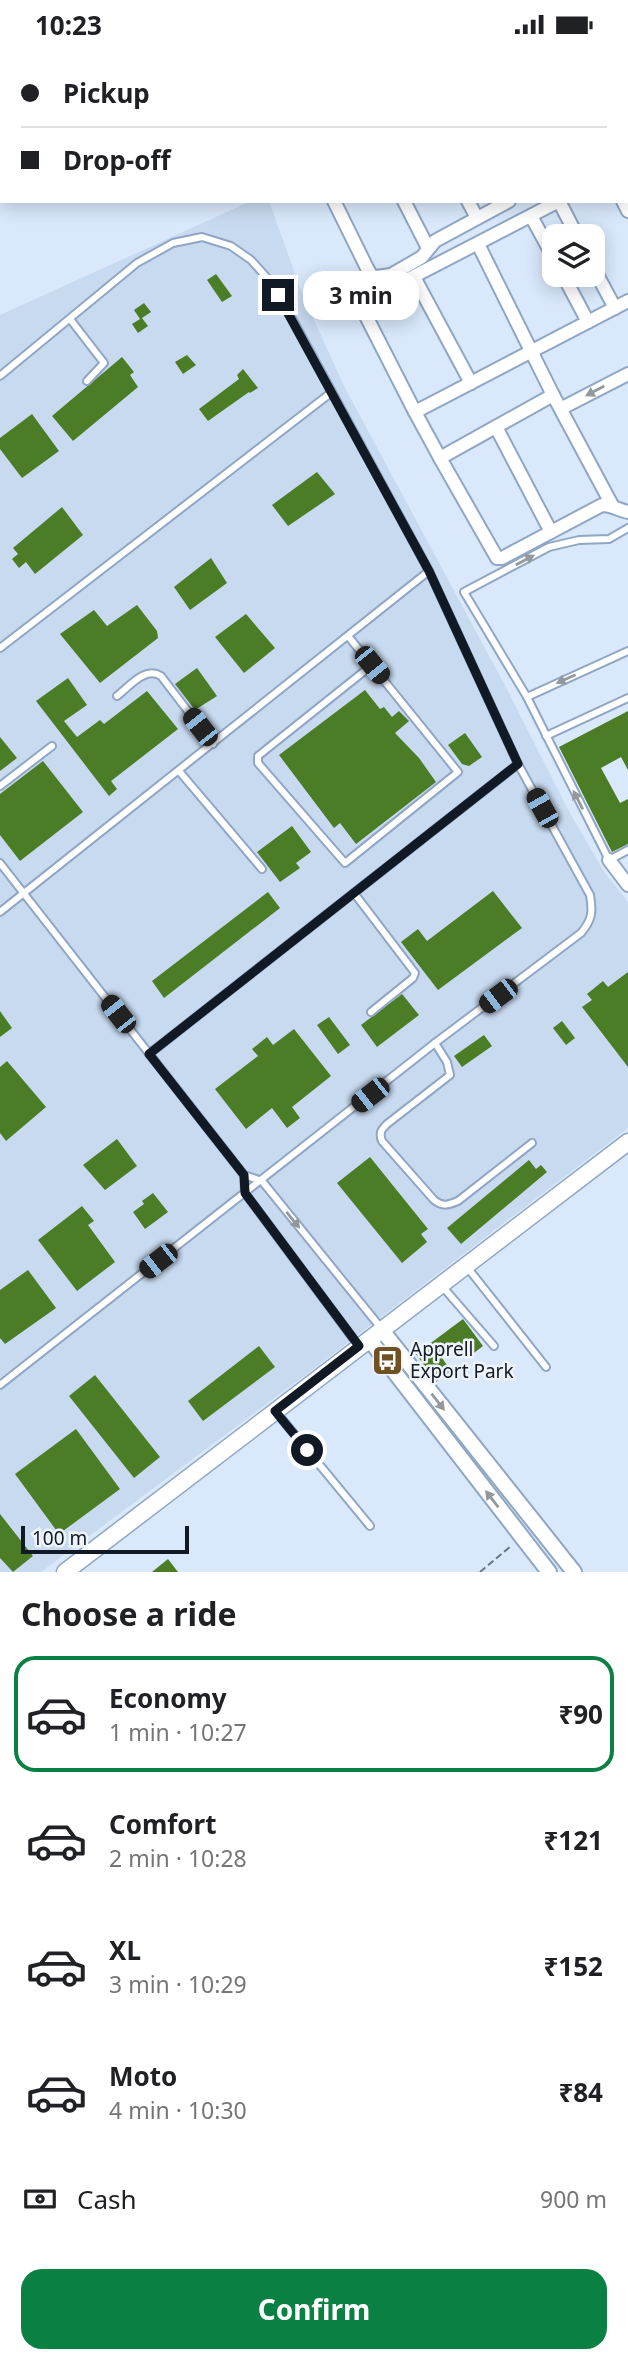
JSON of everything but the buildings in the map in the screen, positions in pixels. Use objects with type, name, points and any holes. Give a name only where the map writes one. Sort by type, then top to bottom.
[{"type":"main road","points":[[65,1572],[628,1142]]},
{"type":"street","points":[[335,203],[371,275],[376,278],[391,275],[422,257],[435,241],[505,203]]},
{"type":"street","points":[[405,203],[428,248]]},
{"type":"street","points":[[469,203],[477,218]]},
{"type":"street","points":[[555,203],[370,299],[363,310],[415,412],[497,558],[502,558],[602,505],[612,505]]},
{"type":"street","points":[[560,203],[571,224]]},
{"type":"street","points":[[531,216],[542,236]]},
{"type":"street","points":[[478,244],[553,395],[612,505],[628,512]]},
{"type":"street","points":[[414,277],[471,383]]},
{"type":"street","points":[[569,287],[588,322]]},
{"type":"street","points":[[604,287],[615,308]]},
{"type":"street","points":[[415,412],[628,301]]},
{"type":"street","points":[[562,408],[628,375]]},
{"type":"street","points":[[440,457],[553,395]]},
{"type":"street","points":[[496,426],[551,532]]},
{"type":"street","points":[[610,860],[628,885]]},
{"type":"street","points":[[370,1338],[574,1572]]},
{"type":"street","points":[[370,1338],[549,1572]]},
{"type":"street","points":[[521,1537],[535,1525]]},
{"type":"lane","points":[[0,376],[137,263],[173,243],[202,237],[231,246],[251,260],[269,279],[429,571],[518,764],[590,895],[593,909],[591,922],[581,933],[435,1043],[3,1383],[0,1374]]},
{"type":"lane","points":[[70,319],[103,362],[103,366],[87,381]]},
{"type":"lane","points":[[0,648],[332,392]]},
{"type":"lane","points":[[628,528],[610,539],[579,540],[549,547],[464,592],[527,697],[610,860],[628,850]]},
{"type":"lane","points":[[0,912],[429,571]]},
{"type":"lane","points":[[348,636],[372,665],[458,772],[345,863],[258,763],[258,756],[372,665]]},
{"type":"lane","points":[[527,697],[628,651]]},
{"type":"lane","points":[[117,696],[141,676],[154,672],[161,676],[213,744]]},
{"type":"lane","points":[[546,736],[628,698]]},
{"type":"lane","points":[[0,786],[52,746]]},
{"type":"lane","points":[[149,1054],[518,764]]},
{"type":"lane","points":[[179,771],[262,869]]},
{"type":"lane","points":[[0,863],[244,1175],[262,1181],[370,1338]]},
{"type":"lane","points":[[354,893],[415,973],[413,978],[370,1012]]},
{"type":"lane","points":[[435,1043],[447,1062],[450,1075],[387,1124],[381,1130],[380,1136],[434,1201],[448,1206],[458,1201],[531,1143]]},
{"type":"lane","points":[[244,1175],[245,1193],[370,1338]]},
{"type":"lane","points":[[466,1265],[546,1367]]},
{"type":"lane","points":[[440,1284],[494,1346]]},
{"type":"lane","points":[[275,1411],[370,1526]]},
{"type":"path","points":[[480,1572],[521,1537]]},
{"type":"shaded area","points":[[247,203],[270,203],[303,296],[345,388],[509,693],[567,808],[605,873],[628,902],[628,1128],[312,1370],[41,1572],[0,1572],[0,315]]},
{"type":"place","name":"Apprell Export Park","points":[[387,1360]]},
{"type":"route","points":[[278,295],[429,571],[518,764],[149,1054],[244,1175],[245,1193],[359,1346],[275,1411],[307,1450]]}]
